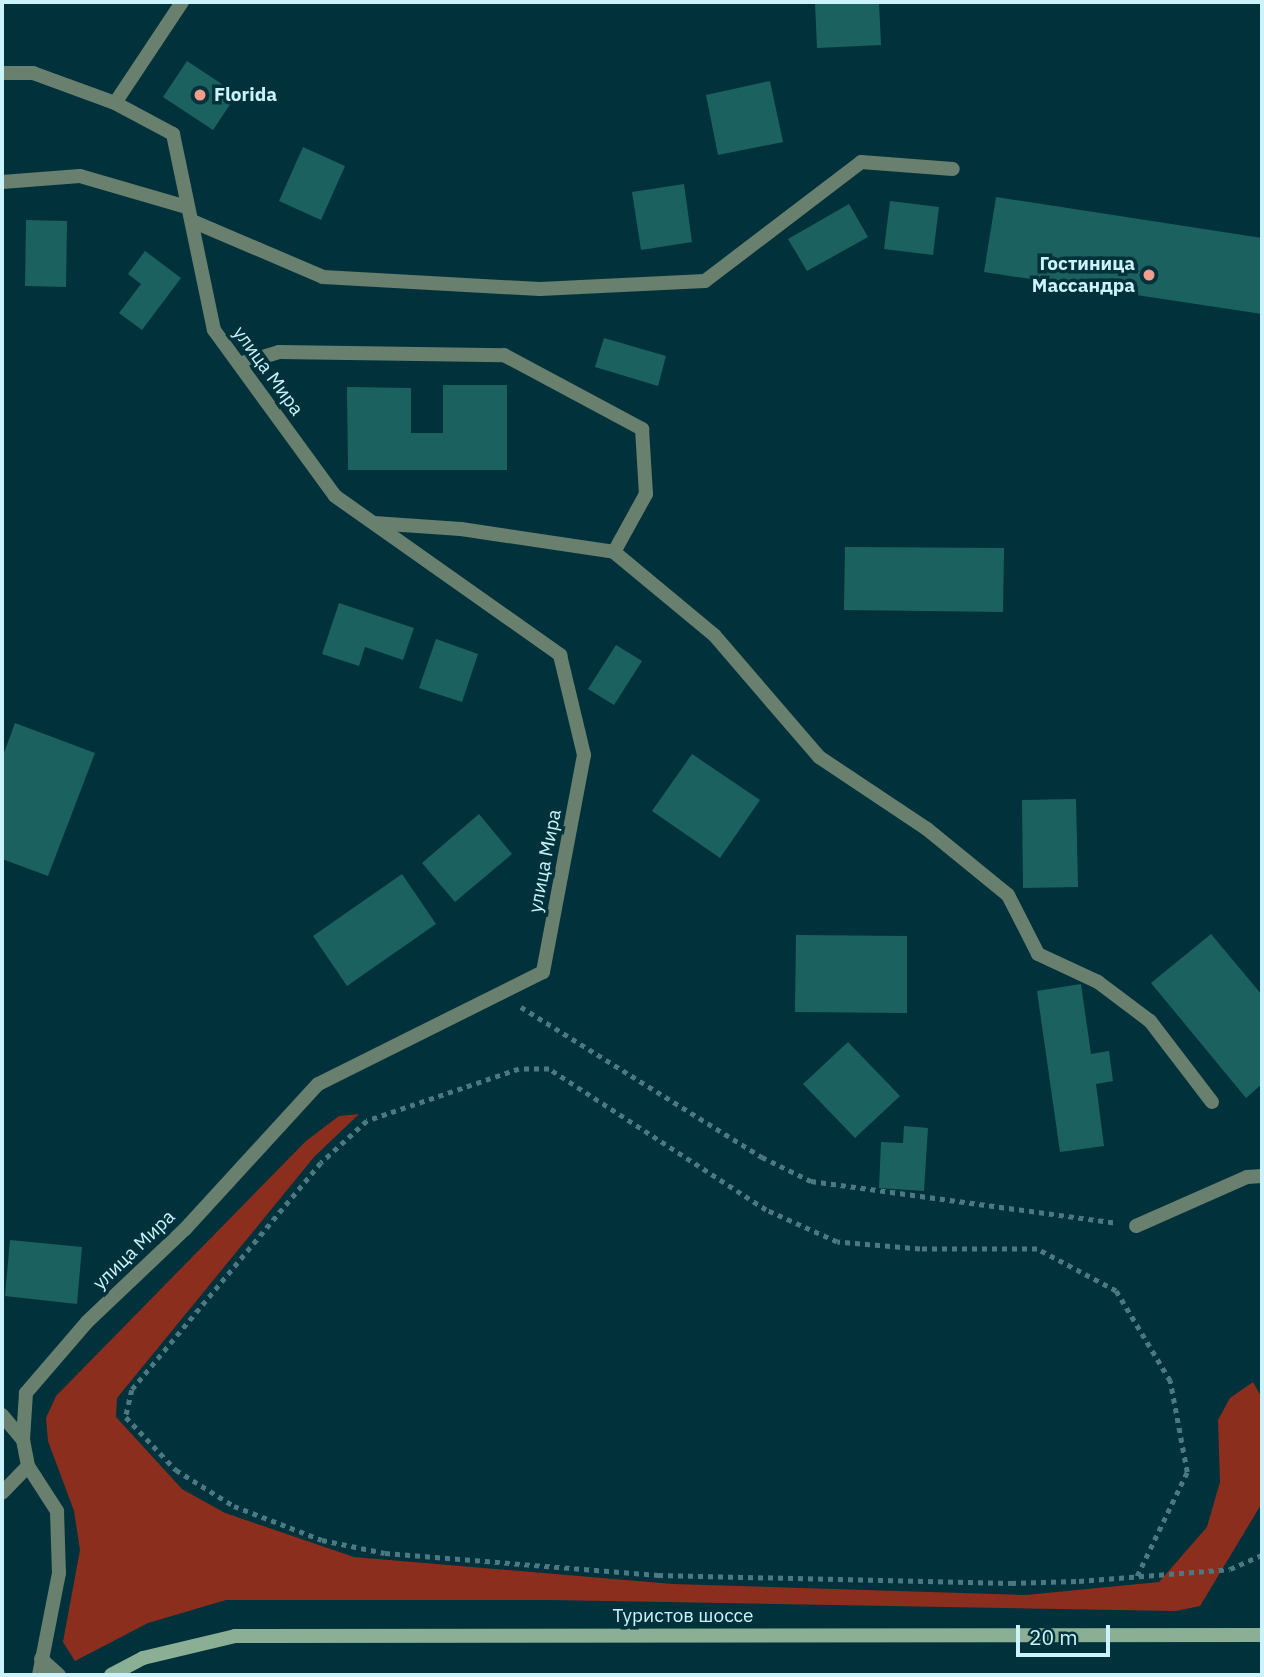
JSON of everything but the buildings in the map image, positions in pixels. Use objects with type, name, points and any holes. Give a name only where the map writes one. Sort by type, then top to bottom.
[{"type":"main road","name":"Туристов шоссе","points":[[111,1675],[143,1658],[235,1636],[1262,1635]]},
{"type":"street","points":[[115,103],[182,2]]},
{"type":"street","name":"улица Мира","points":[[2,73],[33,73],[115,103],[173,134],[214,330],[335,496],[560,655],[584,755],[543,972],[318,1084],[185,1229],[87,1322],[26,1393],[23,1440],[28,1466],[57,1511],[59,1573],[39,1675]]},
{"type":"street","points":[[2,182],[80,176],[190,214],[323,277],[540,289],[705,281],[860,162],[953,169]]},
{"type":"street","points":[[239,365],[279,352],[503,355],[642,429],[646,495],[614,552]]},
{"type":"street","points":[[374,523],[461,529],[614,552],[715,636],[819,757],[927,829],[1008,895],[1038,954],[1098,982],[1150,1021],[1212,1102]]},
{"type":"street","points":[[1136,1226],[1247,1177],[1262,1176]]},
{"type":"street","points":[[2,1415],[23,1440]]},
{"type":"street","points":[[2,1493],[28,1466]]},
{"type":"street","points":[[41,1659],[59,1675]]},
{"type":"path","points":[[500,993],[762,1157],[811,1181],[1136,1226]]},
{"type":"path","points":[[1137,1576],[1187,1472],[1170,1381],[1116,1291],[1037,1249],[920,1249],[837,1242],[766,1210],[549,1069],[519,1069],[367,1121],[321,1163],[132,1390],[126,1417],[176,1470],[234,1506],[322,1540],[385,1553],[783,1580],[1011,1583],[1137,1576],[1230,1569],[1262,1555]]},
{"type":"shaded area","points":[[359,1114],[314,1157],[117,1398],[116,1417],[182,1489],[225,1513],[354,1557],[673,1584],[1026,1595],[1159,1582],[1207,1527],[1220,1482],[1218,1420],[1230,1398],[1253,1382],[1262,1398],[1262,1503],[1200,1606],[1176,1611],[551,1600],[226,1600],[148,1623],[75,1661],[63,1642],[80,1550],[74,1511],[48,1441],[46,1418],[56,1396],[306,1141],[339,1116]]},
{"type":"place","name":"Florida","points":[[200,95]]},
{"type":"place","name":"Гостиница Массандра","points":[[1149,275]]}]
